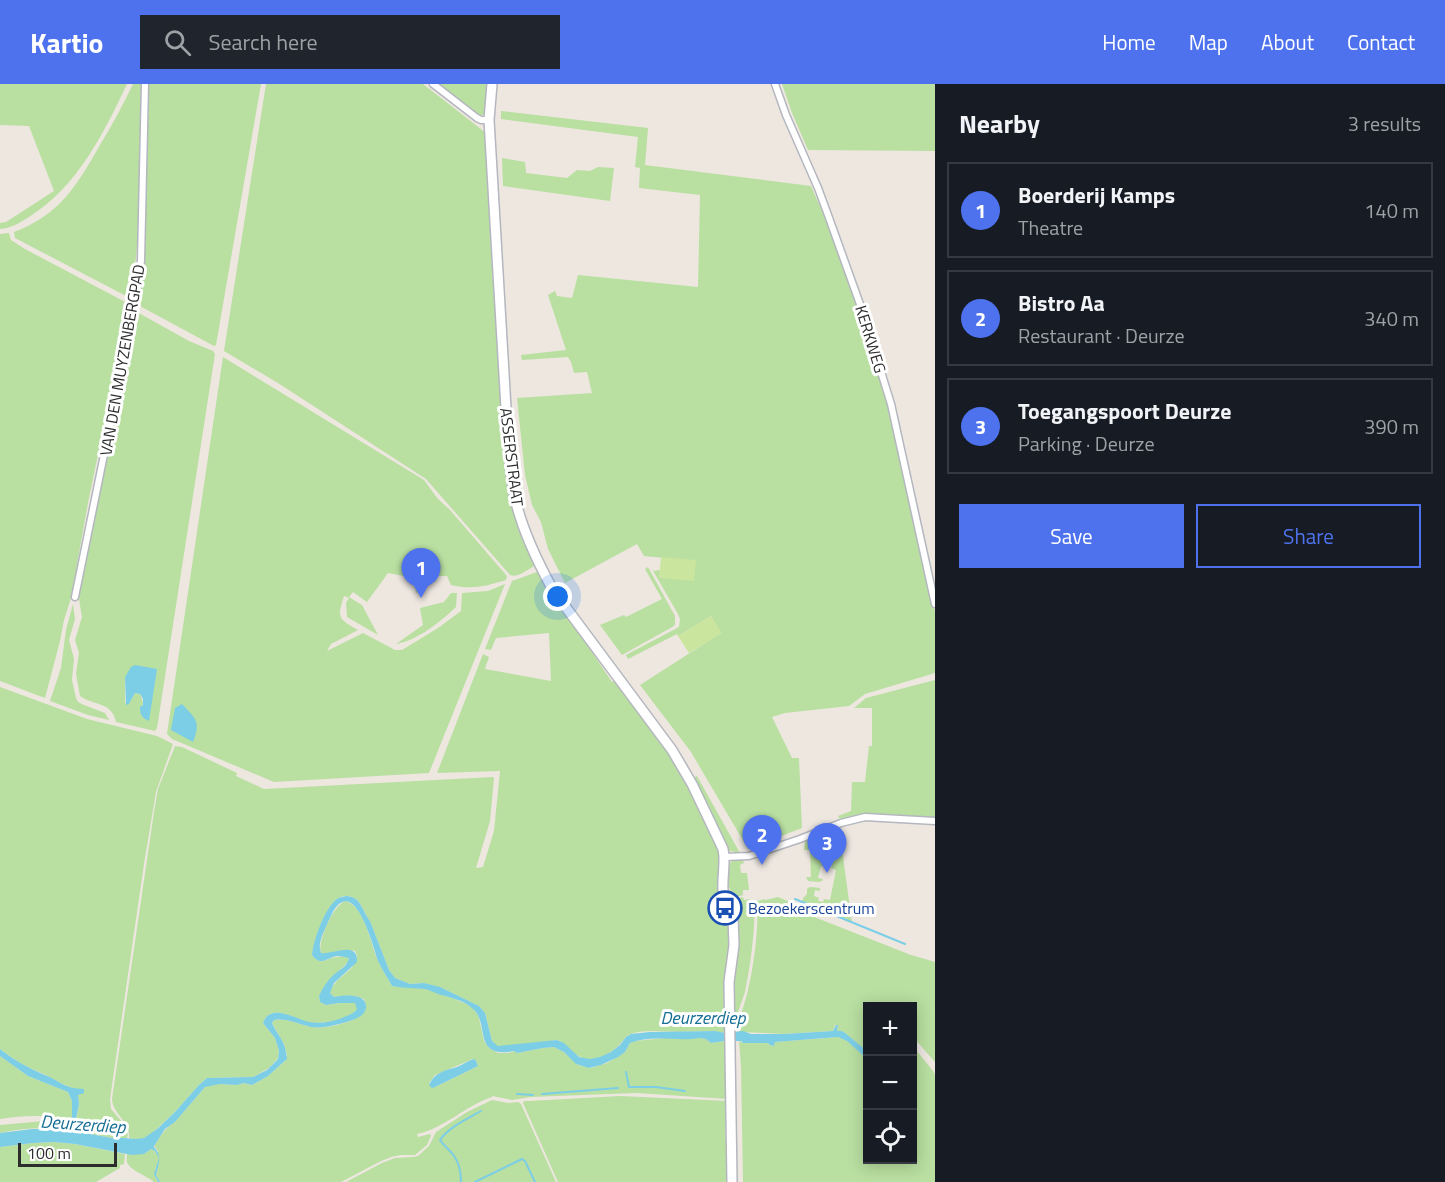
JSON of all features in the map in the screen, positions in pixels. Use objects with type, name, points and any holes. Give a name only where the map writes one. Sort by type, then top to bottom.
[{"type":"main road","name":"ASSERSTRAAT","points":[[492,84],[489,120],[508,442],[519,512],[541,568],[553,590],[672,750],[692,784],[723,849],[723,879],[733,910],[734,945],[729,982],[732,1182]]},
{"type":"street","name":"VAN DEN MUYZENBERGPAD","points":[[75,597],[139,286],[145,84]]},
{"type":"street","points":[[433,84],[480,120],[489,120]]},
{"type":"street","name":"KERKWEG","points":[[775,84],[828,215],[861,307],[891,404],[935,604]]},
{"type":"street","points":[[724,857],[749,856],[841,823],[865,817],[935,821]]},
{"type":"green space","points":[[0,84],[127,84],[99,140],[75,175],[46,205],[12,226],[0,229],[0,223],[6,222],[54,191],[29,126],[0,125]]},
{"type":"green space","points":[[133,84],[142,84],[141,165],[137,246],[130,298],[15,238],[14,232],[44,217],[75,186],[92,160]]},
{"type":"green space","points":[[147,84],[261,84],[214,346],[138,305],[144,249]]},
{"type":"green space","points":[[266,84],[423,84],[486,133],[491,253],[505,458],[512,505],[534,566],[522,573],[510,575],[426,479],[278,383],[224,351]]},
{"type":"green space","points":[[437,84],[487,84],[484,114],[480,117]]},
{"type":"green space","points":[[782,84],[935,84],[935,151],[808,150]]},
{"type":"green space","points":[[501,111],[648,128],[645,165],[811,186],[822,211],[824,210],[854,294],[888,403],[935,612],[935,673],[865,694],[849,706],[785,713],[772,717],[792,758],[799,758],[802,828],[748,849],[691,752],[640,685],[721,633],[711,616],[678,636],[677,634],[628,659],[626,655],[679,627],[678,614],[652,569],[660,570],[659,577],[696,561],[644,556],[637,544],[565,583],[548,549],[541,522],[532,505],[525,475],[517,398],[592,393],[587,372],[574,373],[568,357],[522,360],[521,355],[566,350],[548,295],[555,291],[557,296],[572,298],[578,275],[698,287],[700,195],[639,188],[640,168],[635,167],[638,137],[501,119]]},
{"type":"green space","points":[[502,158],[525,162],[526,173],[567,178],[577,170],[590,171],[598,167],[614,168],[610,201],[503,186]]},
{"type":"green space","points":[[9,233],[11,240],[25,249],[129,304],[71,598],[45,698],[0,681],[0,234]]},
{"type":"green space","points":[[137,312],[215,354],[155,731],[116,722],[107,708],[80,696],[76,674],[79,653],[75,640],[82,617],[78,593]],"holes":[[[157,669],[141,716],[143,702],[140,694],[135,693],[129,704],[125,703],[125,677]]]},
{"type":"green space","points":[[223,357],[424,480],[438,499],[507,576],[506,580],[486,586],[472,587],[451,585],[447,576],[436,576],[436,581],[418,589],[419,592],[416,593],[414,578],[388,573],[367,602],[353,592],[349,597],[362,605],[378,635],[347,617],[346,603],[349,598],[344,596],[340,609],[341,617],[358,630],[331,644],[327,651],[363,633],[395,650],[402,650],[461,611],[462,593],[488,591],[505,584],[429,773],[274,782],[172,739],[167,734]]},
{"type":"green space","points":[[661,557],[696,560],[694,581],[659,578]]},
{"type":"green space","points":[[648,567],[675,616],[675,624],[622,655],[600,625],[624,615],[626,617],[662,599],[645,569]]},
{"type":"green space","points":[[537,572],[612,682],[616,679],[655,730],[694,792],[721,856],[717,877],[728,914],[731,936],[725,1001],[725,1033],[637,1032],[628,1035],[618,1046],[602,1057],[593,1059],[579,1056],[557,1040],[507,1047],[497,1046],[492,1041],[485,1013],[479,1006],[442,988],[424,983],[410,984],[395,978],[389,970],[370,921],[361,905],[354,898],[345,896],[331,906],[325,916],[312,955],[318,961],[349,957],[348,962],[327,983],[319,996],[320,1002],[326,1005],[355,1003],[357,1010],[341,1019],[320,1023],[308,1022],[283,1014],[271,1014],[263,1023],[275,1038],[279,1051],[278,1058],[269,1068],[253,1077],[207,1078],[152,1133],[138,1140],[129,1138],[127,1127],[115,1110],[112,1099],[158,789],[175,746],[182,747],[237,773],[236,776],[264,789],[493,777],[490,821],[476,868],[483,867],[494,831],[500,771],[437,773],[483,654],[489,657],[485,669],[551,681],[549,633],[496,638],[491,650],[485,649],[512,581]]},
{"type":"green space","points":[[451,593],[457,593],[456,607],[420,634],[396,644],[423,625],[420,608],[444,602]]},
{"type":"green space","points":[[73,604],[75,619],[69,640],[74,659],[72,680],[76,698],[78,702],[105,713],[109,720],[50,701],[61,668],[66,630]]},
{"type":"green space","points":[[711,616],[722,633],[689,653],[678,636]]},
{"type":"green space","points":[[935,680],[935,817],[871,815],[845,820],[839,818],[838,816],[851,811],[852,782],[865,782],[869,746],[872,746],[872,708],[854,708],[866,698]]},
{"type":"green space","points":[[0,687],[87,719],[157,736],[173,744],[156,792],[110,1099],[111,1109],[123,1123],[119,1127],[75,1121],[78,1105],[76,1089],[28,1067],[0,1049]]},
{"type":"green space","points":[[697,776],[740,853],[726,848],[693,778]]},
{"type":"green space","points":[[839,827],[852,923],[801,903],[810,887],[820,888],[820,891],[815,890],[814,896],[819,898],[818,901],[830,900],[836,870],[831,868],[832,865],[821,866],[818,878],[823,879],[822,881],[808,881],[806,877],[811,877],[810,850],[804,850],[805,840]]},
{"type":"green space","points":[[733,860],[743,860],[744,863],[740,865],[741,873],[747,873],[749,890],[743,890],[743,895],[733,898],[727,882],[727,866]]},
{"type":"green space","points":[[743,897],[744,900],[750,899],[750,904],[754,903],[753,935],[745,992],[735,1028],[733,1028],[732,983],[737,931],[733,900]]},
{"type":"green space","points":[[778,897],[806,909],[804,913],[911,955],[935,962],[935,1062],[917,1042],[917,1002],[863,1002],[863,1048],[842,1031],[837,1031],[838,1025],[835,1025],[833,1031],[784,1034],[739,1032],[754,958],[757,901]]},
{"type":"green space","points":[[345,901],[358,910],[378,961],[392,986],[426,989],[471,1006],[479,1018],[484,1041],[489,1048],[498,1053],[515,1051],[517,1053],[554,1047],[564,1052],[578,1065],[591,1068],[607,1063],[625,1052],[630,1043],[635,1041],[700,1038],[711,1043],[726,1041],[728,1099],[636,1093],[531,1097],[512,1100],[492,1096],[437,1127],[417,1134],[418,1137],[430,1134],[431,1136],[427,1145],[415,1155],[391,1157],[341,1182],[160,1182],[156,1175],[159,1160],[155,1173],[158,1182],[154,1182],[133,1169],[127,1163],[127,1154],[144,1154],[151,1149],[157,1155],[158,1151],[154,1146],[161,1136],[205,1087],[220,1084],[252,1085],[268,1076],[285,1061],[287,1055],[284,1044],[272,1023],[274,1020],[323,1027],[347,1022],[362,1014],[366,1006],[364,999],[355,996],[334,997],[330,993],[336,982],[355,962],[357,956],[355,951],[321,954],[321,941],[324,933],[340,904]],"holes":[[[475,1059],[478,1066],[435,1087],[429,1083],[435,1075]]]},
{"type":"green space","points":[[838,1037],[850,1043],[863,1055],[863,1164],[917,1164],[917,1051],[935,1075],[935,1182],[743,1182],[739,1041],[768,1043],[774,1046],[775,1042]]},
{"type":"green space","points":[[0,1056],[28,1076],[68,1092],[72,1101],[73,1120],[37,1116],[0,1119]]},
{"type":"green space","points":[[620,1096],[728,1101],[725,1131],[729,1182],[558,1182],[524,1101]]},
{"type":"green space","points":[[492,1100],[521,1104],[556,1182],[536,1182],[525,1160],[534,1182],[346,1182],[395,1158],[418,1156],[429,1146],[436,1132],[467,1112]]},
{"type":"green space","points":[[44,1121],[125,1128],[128,1135],[127,1138],[112,1138],[78,1132],[72,1125],[67,1130],[34,1128],[0,1133],[0,1125]]},
{"type":"green space","points":[[54,1142],[125,1154],[124,1164],[96,1182],[0,1182],[0,1147]]},
{"type":"water","points":[[135,665],[157,669],[149,721],[141,714],[140,707],[143,705],[143,699],[140,694],[135,693],[126,705],[125,677]]},
{"type":"water","points":[[182,704],[196,721],[197,729],[193,742],[171,730],[175,708]]},
{"type":"water","points":[[346,896],[355,898],[370,921],[389,970],[395,978],[410,984],[424,983],[440,987],[479,1006],[485,1013],[492,1041],[498,1046],[557,1040],[564,1043],[579,1057],[590,1059],[611,1052],[631,1034],[743,1031],[751,1034],[784,1034],[833,1031],[838,1025],[837,1031],[842,1031],[863,1048],[863,1055],[847,1041],[838,1037],[775,1042],[774,1046],[768,1043],[743,1043],[741,1041],[711,1043],[700,1038],[638,1040],[630,1043],[625,1052],[618,1057],[589,1068],[576,1064],[564,1052],[554,1047],[517,1053],[492,1050],[484,1038],[477,1014],[468,1005],[427,989],[392,986],[378,961],[364,921],[352,903],[345,901],[333,912],[320,949],[321,953],[349,950],[356,955],[357,962],[334,983],[330,993],[334,997],[357,996],[363,1000],[366,1008],[362,1015],[353,1020],[323,1027],[274,1020],[272,1023],[283,1043],[287,1059],[268,1076],[252,1085],[220,1084],[205,1087],[175,1122],[165,1129],[154,1146],[159,1158],[151,1149],[144,1154],[132,1155],[54,1142],[0,1147],[0,1133],[32,1129],[67,1130],[71,1125],[75,1126],[79,1132],[112,1138],[144,1138],[175,1112],[207,1078],[253,1077],[267,1070],[278,1059],[279,1051],[275,1038],[263,1023],[271,1014],[284,1014],[317,1023],[338,1019],[354,1012],[357,1009],[355,1003],[326,1005],[320,1002],[319,996],[324,986],[347,963],[349,958],[337,956],[321,961],[312,955],[317,933],[328,909],[338,898]]},
{"type":"water","points":[[0,1049],[33,1070],[71,1087],[84,1089],[84,1093],[78,1095],[76,1119],[72,1118],[72,1101],[68,1092],[28,1076],[0,1056]]},
{"type":"water","points":[[475,1059],[478,1066],[435,1087],[432,1088],[429,1085],[440,1073]]},
{"type":"water","points":[[159,1158],[156,1175],[160,1182],[154,1174]]},
{"type":"waterway","points":[[795,899],[905,944]]},
{"type":"waterway","points":[[626,1072],[629,1087],[656,1087],[685,1091]]},
{"type":"waterway","points":[[542,1094],[618,1088]]},
{"type":"waterway","points":[[517,1094],[533,1095]]},
{"type":"waterway","points":[[461,1182],[456,1159],[440,1140],[453,1127],[481,1111]]},
{"type":"waterway","points":[[475,1182],[522,1159],[535,1182]]},
{"type":"place","name":"Boerderij Kamps","points":[[421,598]]},
{"type":"place","name":"Bistro Aa","points":[[762,865]]},
{"type":"place","name":"Toegangspoort Deurze","points":[[827,873]]},
{"type":"place","name":"Bezoekerscentrum","points":[[725,908]]},
{"type":"water label","name":"Deurzerdiep","points":[[703,1017]]},
{"type":"water label","name":"Deurzerdiep","points":[[83,1124]]}]
